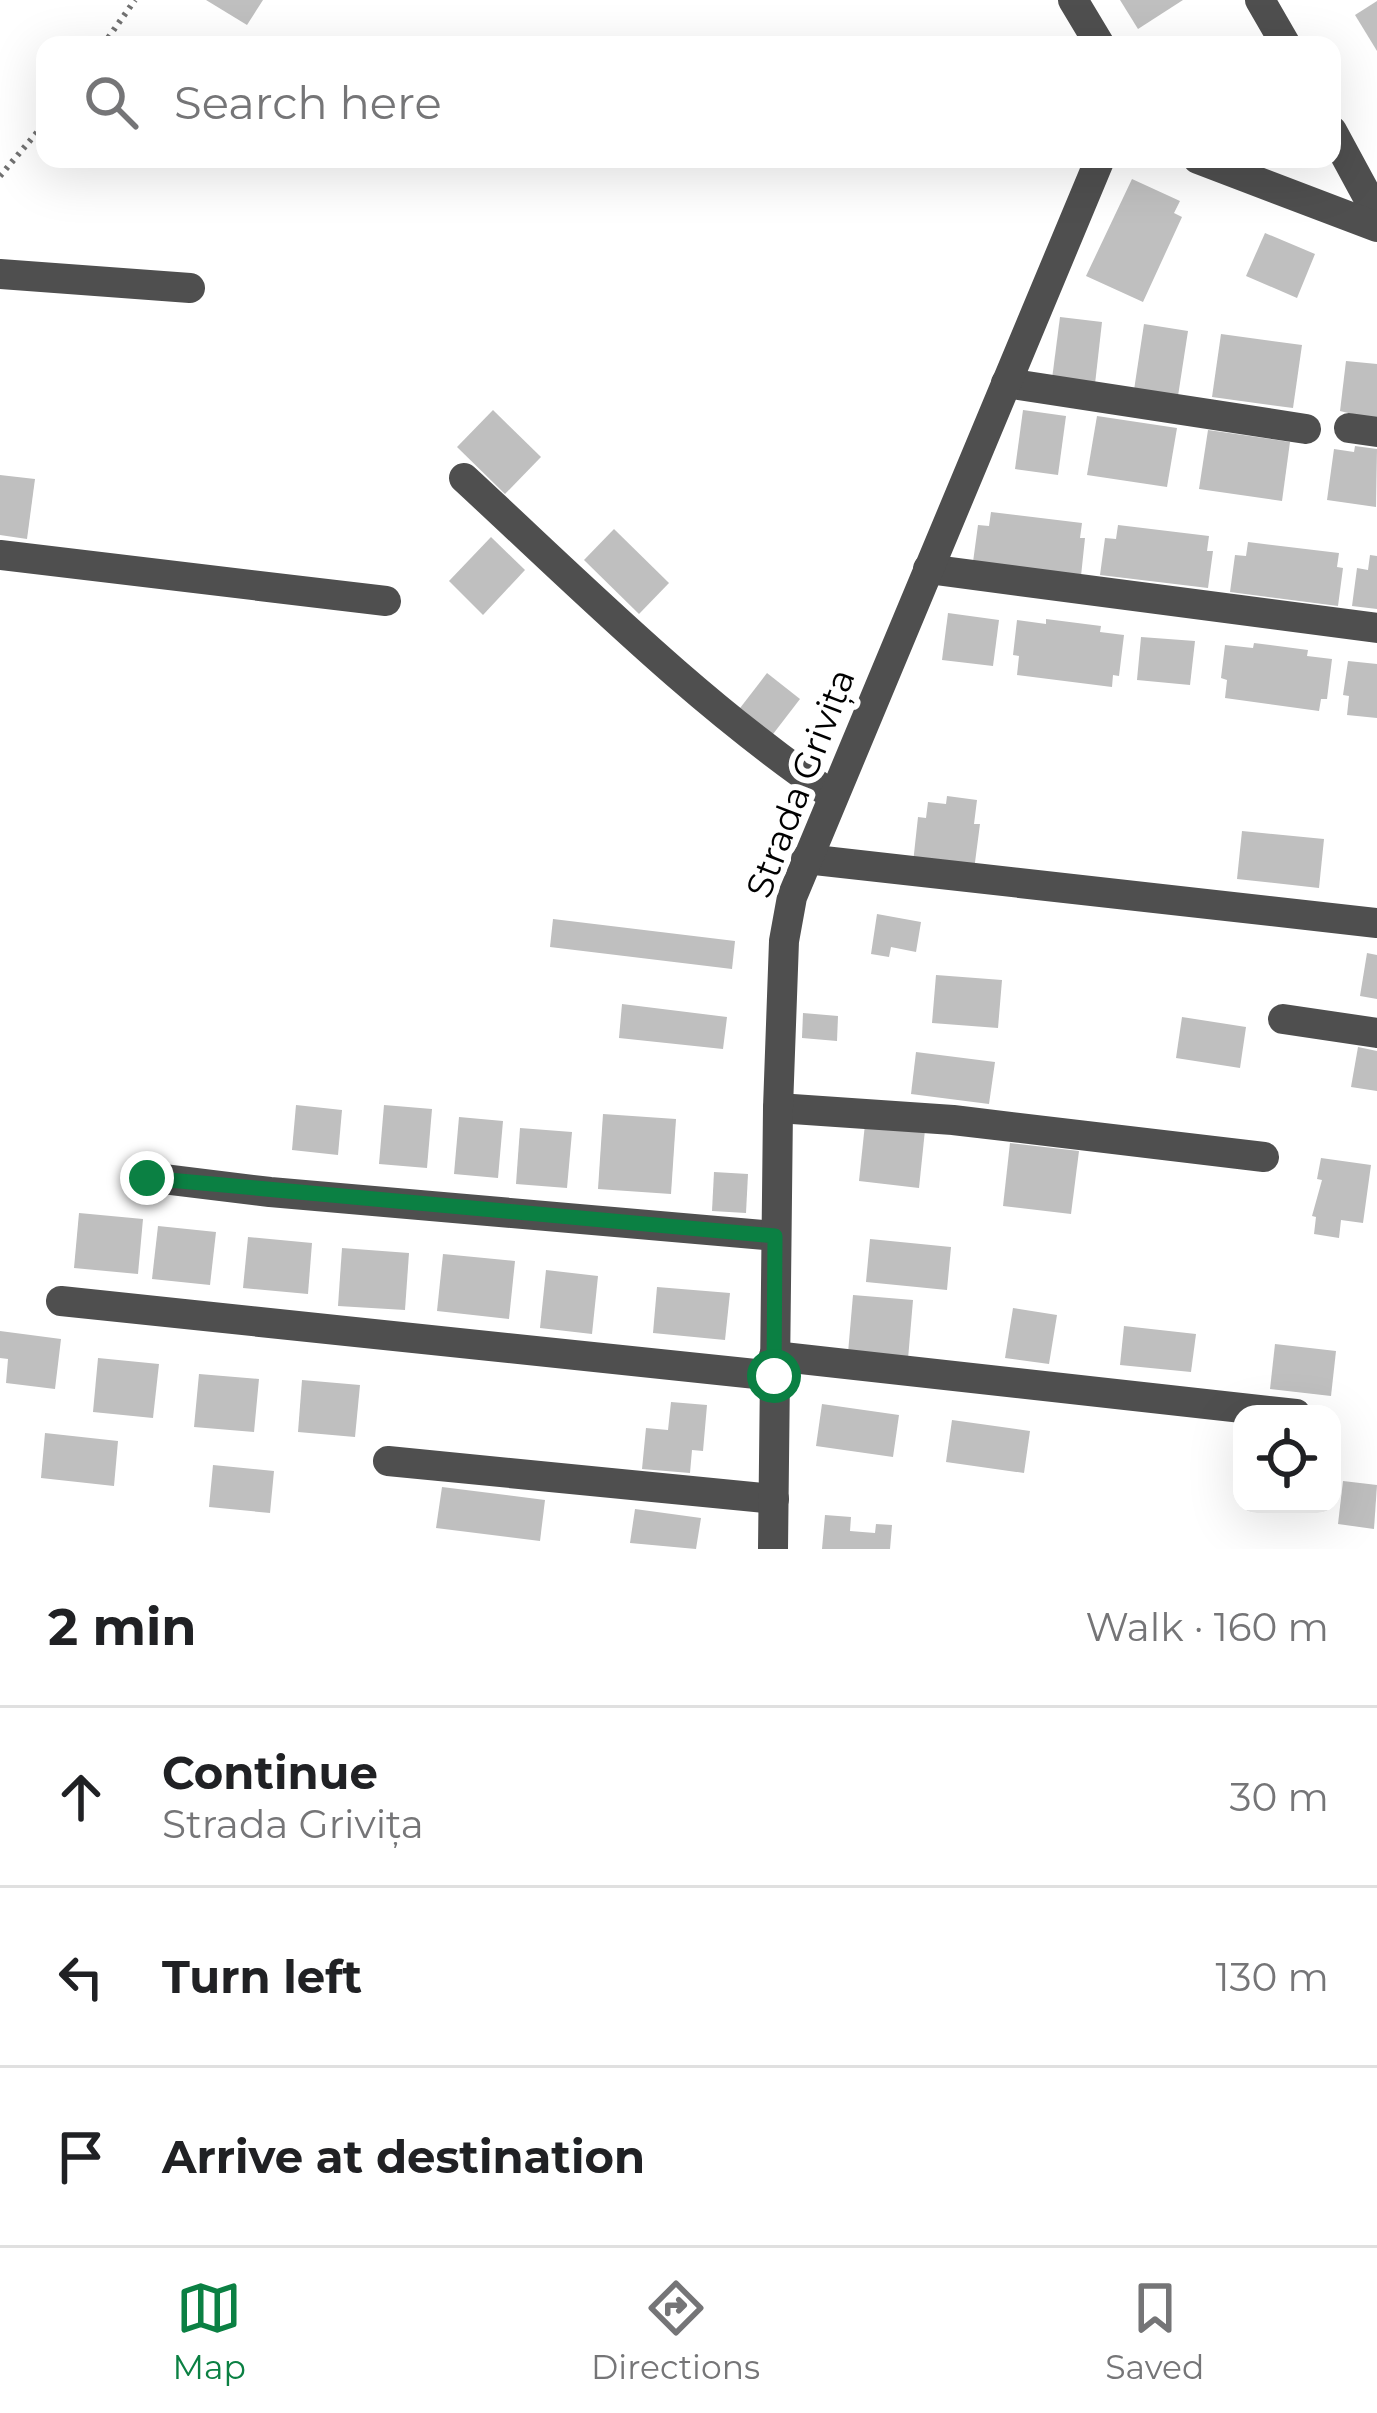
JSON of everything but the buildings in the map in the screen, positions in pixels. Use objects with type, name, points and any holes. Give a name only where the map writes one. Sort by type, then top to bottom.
[{"type":"street","points":[[1073,0],[1095,36]]},
{"type":"street","points":[[1260,0],[1281,36]]},
{"type":"street","points":[[1341,148],[1377,214]]},
{"type":"street","name":"Strada Grivița","points":[[773,1549],[778,1108],[784,941],[792,897],[1096,168]]},
{"type":"street","points":[[1222,168],[1377,227]]},
{"type":"street","points":[[0,274],[190,288]]},
{"type":"street","points":[[1006,383],[1306,429]]},
{"type":"street","points":[[464,478],[688,686],[832,795]]},
{"type":"street","points":[[0,555],[386,601]]},
{"type":"street","points":[[928,569],[1377,628]]},
{"type":"street","points":[[806,859],[1377,923]]},
{"type":"street","points":[[1282,1018],[1377,1033]]},
{"type":"street","points":[[778,1108],[953,1120],[1264,1157]]},
{"type":"street","points":[[147,1178],[775,1236]]},
{"type":"street","points":[[61,1301],[1233,1408]]},
{"type":"street","points":[[388,1460],[774,1499]]},
{"type":"path","points":[[109,36],[134,0]]},
{"type":"path","points":[[0,176],[36,134]]},
{"type":"route","points":[[147,1178],[775,1236],[774,1376]]}]
